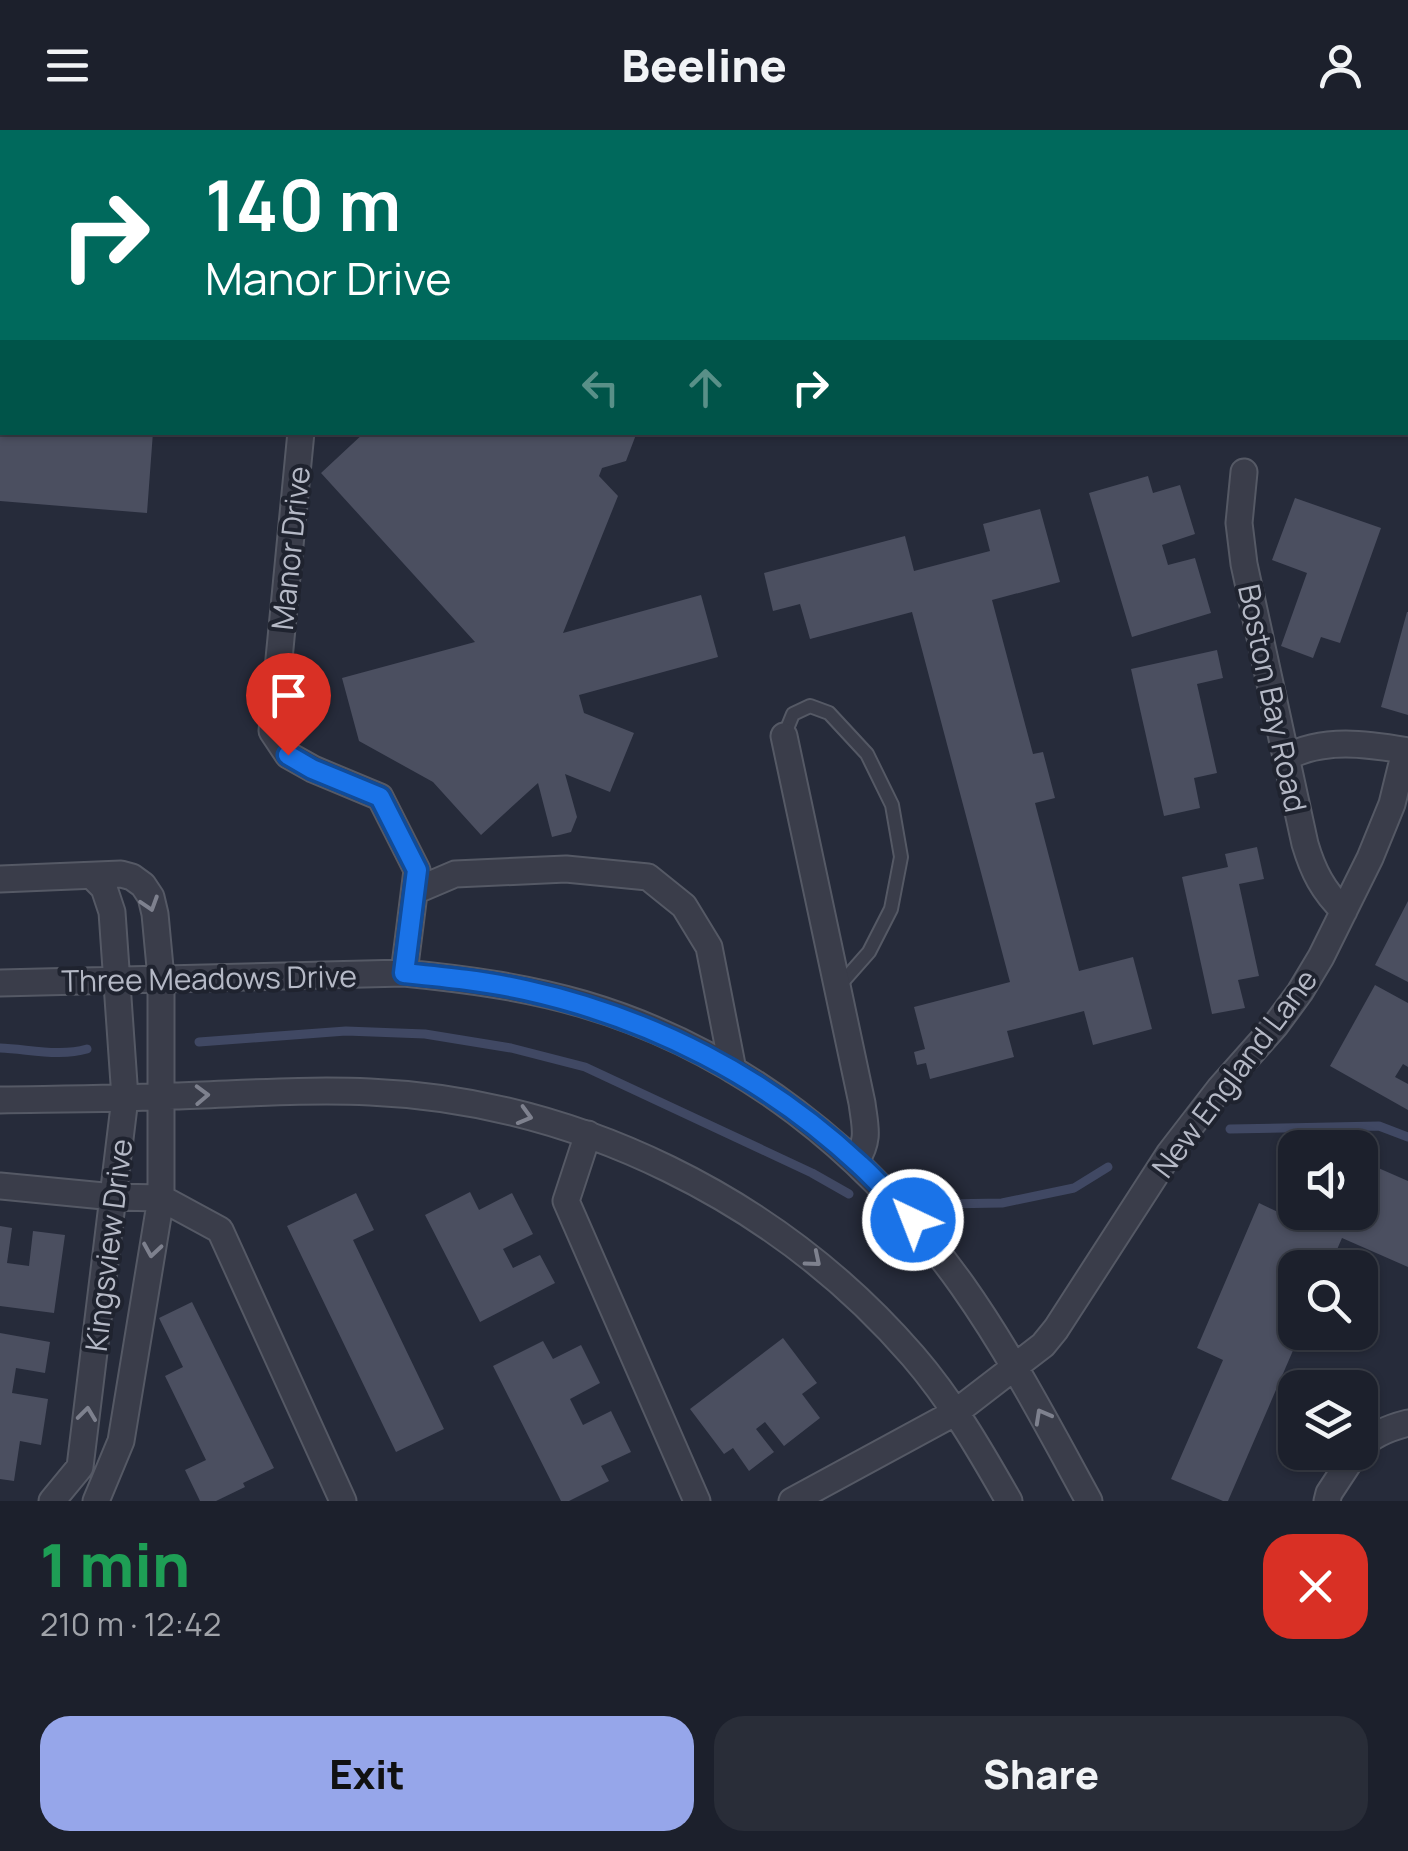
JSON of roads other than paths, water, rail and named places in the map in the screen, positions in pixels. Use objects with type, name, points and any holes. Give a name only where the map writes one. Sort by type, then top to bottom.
[{"type":"street","name":"Manor Drive","points":[[301,435],[272,730],[288,755],[380,797],[417,870],[404,973]]},
{"type":"street","name":"Boston Bay Road","points":[[1244,472],[1239,522],[1244,564],[1286,758],[1312,869],[1344,911]]},
{"type":"street","points":[[784,736],[862,1103],[865,1147],[856,1161]]},
{"type":"street","name":"New England Lane","points":[[792,1501],[956,1412],[1042,1346],[1169,1154],[1300,992],[1370,858],[1392,804],[1406,751],[1337,744],[1310,747],[1286,758]]},
{"type":"street","points":[[416,890],[455,874],[566,869],[648,877],[684,906],[710,947],[733,1070]]},
{"type":"street","points":[[0,879],[92,876]]},
{"type":"street","name":"Kingsview Drive","points":[[92,876],[132,877],[151,897],[160,978],[162,1097],[161,1198],[122,1441],[96,1501]]},
{"type":"street","name":"Kingsview Drive","points":[[52,1501],[80,1467],[125,1098],[109,898],[92,876]]},
{"type":"street","name":"Three Meadows Drive","points":[[0,983],[404,973],[522,989],[584,1004],[644,1025],[702,1052],[810,1122],[856,1161],[913,1220],[963,1286],[1090,1501]]},
{"type":"street","points":[[0,1100],[372,1092],[454,1100],[514,1112],[588,1134],[724,1198],[811,1258],[874,1312],[956,1412],[1009,1501]]},
{"type":"street","points":[[588,1134],[566,1202],[696,1501]]},
{"type":"street","points":[[0,1186],[161,1198],[220,1230],[343,1501]]},
{"type":"street","points":[[1378,1435],[1408,1423]]},
{"type":"street","points":[[1327,1501],[1345,1470]]},
{"type":"lane","points":[[784,736],[793,714],[810,706],[829,713],[867,754],[892,805],[901,857],[892,910],[870,952],[838,988]]},
{"type":"waterway","points":[[199,1042],[346,1031],[425,1034],[511,1048],[585,1067],[849,1194]]},
{"type":"waterway","points":[[0,1048],[55,1052],[87,1049]]},
{"type":"waterway","points":[[1230,1129],[1379,1126],[1408,1137]]},
{"type":"waterway","points":[[943,1204],[1002,1203],[1074,1188],[1108,1167]]}]
